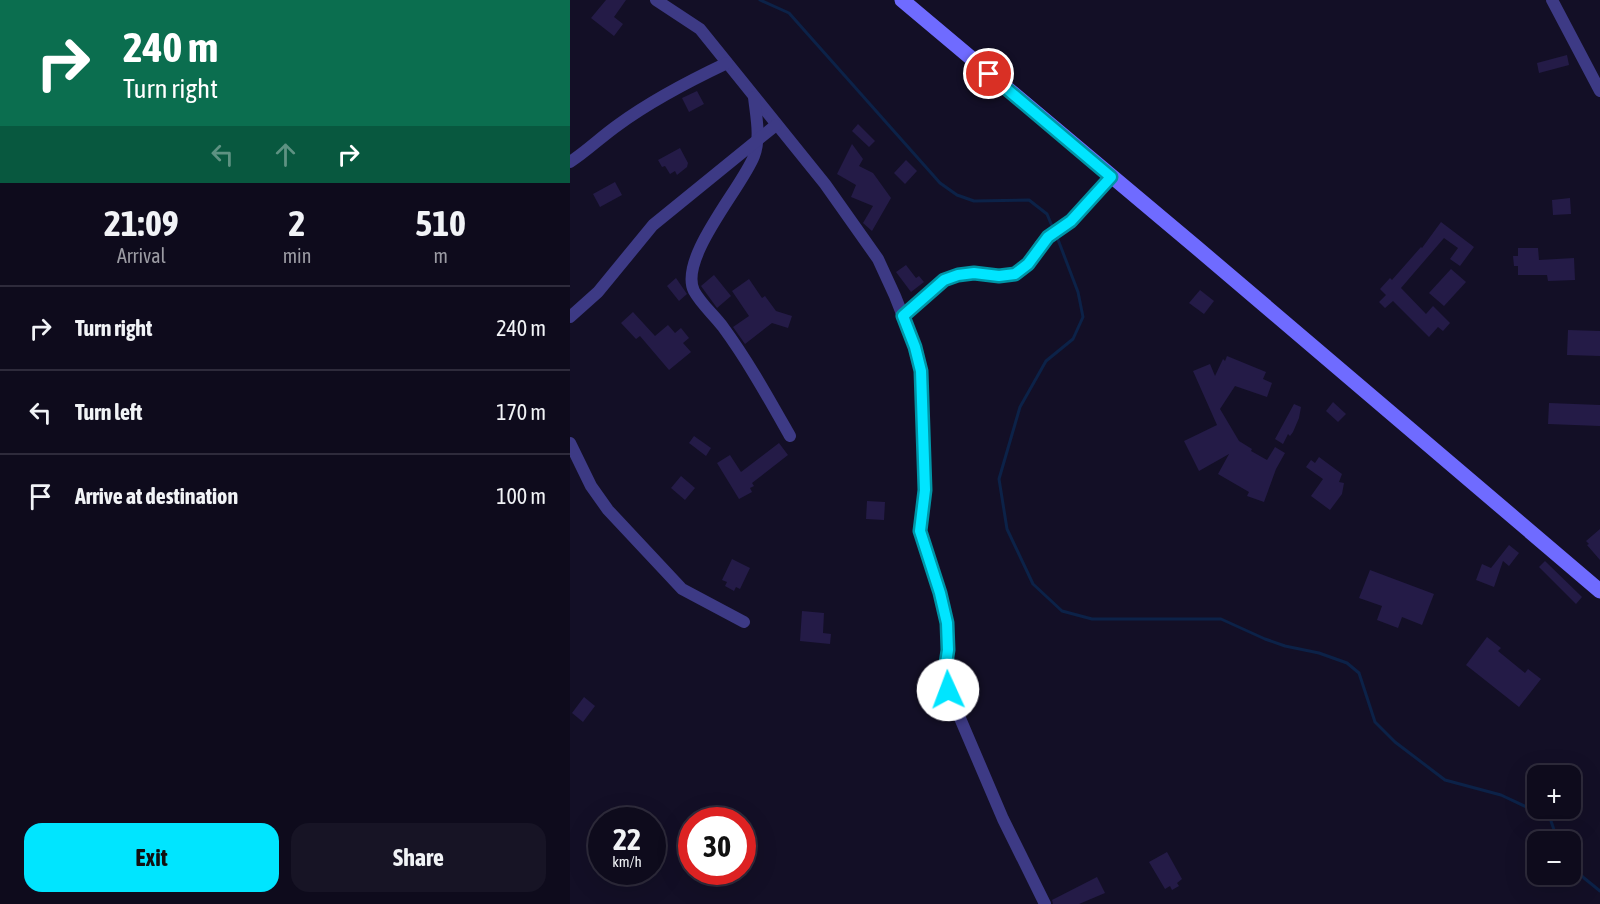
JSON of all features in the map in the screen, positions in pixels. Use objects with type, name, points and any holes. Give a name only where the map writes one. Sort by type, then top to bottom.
[{"type":"main road","points":[[902,0],[1600,591]]},
{"type":"street","points":[[656,0],[700,29],[825,184],[878,259],[903,316],[921,371],[925,490],[920,531],[947,623],[948,650],[945,670],[948,690],[1003,819],[1045,904]]},
{"type":"street","points":[[1552,0],[1600,91]]},
{"type":"street","points":[[570,162],[653,101],[678,86],[727,63]]},
{"type":"street","points":[[753,97],[758,140],[754,155],[746,173],[713,224],[693,267],[692,282],[694,290],[723,327],[790,436]]},
{"type":"street","points":[[570,317],[598,292],[652,225],[776,125]]},
{"type":"street","points":[[903,316],[944,280],[974,273],[999,276],[1015,274],[1028,264],[1048,237],[1061,230],[1111,177]]},
{"type":"street","points":[[570,443],[591,486],[608,510],[682,589],[744,622]]},
{"type":"building","points":[[606,0],[626,0],[614,17],[623,24],[614,36],[591,18]]},
{"type":"building","points":[[1567,55],[1569,65],[1539,73],[1537,63]]},
{"type":"building","points":[[697,91],[704,104],[689,112],[682,98]]},
{"type":"building","points":[[858,124],[875,141],[869,147],[852,131]]},
{"type":"building","points":[[852,144],[863,159],[859,166],[873,173],[891,198],[872,231],[863,223],[873,206],[851,197],[856,185],[837,174]]},
{"type":"building","points":[[680,148],[688,163],[687,167],[677,175],[675,171],[670,174],[658,160]]},
{"type":"building","points":[[906,160],[917,171],[905,184],[894,173]]},
{"type":"building","points":[[615,182],[622,195],[600,207],[593,194]]},
{"type":"building","points":[[1570,198],[1571,214],[1553,215],[1552,200]]},
{"type":"building","points":[[1441,222],[1474,247],[1460,266],[1450,259],[1458,248],[1444,238],[1401,288],[1426,314],[1433,306],[1450,323],[1443,331],[1438,327],[1429,337],[1393,301],[1385,308],[1379,302],[1386,295],[1380,289],[1390,278],[1392,280],[1422,248]]},
{"type":"building","points":[[1518,248],[1538,248],[1539,260],[1574,258],[1575,280],[1548,281],[1547,275],[1518,275],[1518,266],[1514,266],[1513,256],[1518,256]]},
{"type":"building","points":[[906,265],[916,278],[919,276],[924,282],[911,292],[896,272]]},
{"type":"building","points":[[1451,269],[1466,282],[1444,306],[1429,293]]},
{"type":"building","points":[[714,275],[731,296],[717,308],[701,286]]},
{"type":"building","points":[[676,278],[687,294],[679,301],[667,286]]},
{"type":"building","points":[[749,279],[762,298],[765,296],[776,311],[792,316],[788,328],[772,323],[745,344],[733,327],[749,316],[732,291]]},
{"type":"building","points":[[1200,290],[1214,301],[1204,314],[1189,303]]},
{"type":"building","points":[[633,312],[655,336],[668,325],[675,333],[681,328],[689,338],[683,343],[691,352],[669,370],[640,336],[636,339],[621,323]]},
{"type":"building","points":[[1568,330],[1600,331],[1600,356],[1567,355]]},
{"type":"building","points":[[1227,356],[1266,372],[1263,379],[1272,383],[1267,397],[1235,386],[1220,409],[1239,441],[1252,449],[1251,451],[1267,460],[1275,447],[1285,453],[1276,469],[1264,502],[1247,496],[1249,492],[1218,474],[1229,454],[1199,471],[1184,441],[1217,425],[1193,371],[1210,364],[1215,376],[1223,359],[1225,361]]},
{"type":"building","points":[[1333,402],[1346,414],[1338,422],[1326,411]]},
{"type":"building","points":[[1549,403],[1600,405],[1600,426],[1548,424]]},
{"type":"building","points":[[1294,404],[1301,407],[1299,418],[1293,432],[1290,436],[1288,434],[1283,444],[1275,439]]},
{"type":"building","points":[[694,436],[711,448],[706,456],[689,443]]},
{"type":"building","points":[[779,443],[788,455],[752,483],[754,486],[750,488],[752,492],[739,499],[717,463],[730,455],[741,472]]},
{"type":"building","points":[[1319,457],[1342,474],[1339,482],[1344,483],[1342,494],[1330,510],[1311,496],[1323,479],[1306,467],[1311,460],[1315,463]]},
{"type":"building","points":[[681,476],[695,488],[685,500],[671,488]]},
{"type":"building","points":[[867,501],[885,502],[884,520],[866,519]]},
{"type":"building","points":[[1600,529],[1600,560],[1586,541]]},
{"type":"building","points":[[1509,545],[1519,553],[1509,566],[1503,561],[1494,587],[1476,580],[1482,564],[1491,568]]},
{"type":"building","points":[[732,559],[750,568],[740,589],[736,587],[734,591],[725,586],[727,582],[722,580]]},
{"type":"building","points":[[1545,561],[1582,597],[1576,604],[1539,567]]},
{"type":"building","points":[[1370,570],[1434,594],[1422,625],[1402,617],[1398,628],[1377,620],[1382,606],[1359,598]]},
{"type":"building","points":[[802,611],[824,613],[823,633],[831,634],[830,644],[800,641]]},
{"type":"building","points":[[1487,637],[1501,648],[1498,651],[1525,673],[1528,669],[1541,679],[1519,707],[1466,665]]},
{"type":"building","points":[[584,697],[595,706],[583,722],[572,713]]},
{"type":"building","points":[[1167,852],[1182,879],[1177,883],[1179,886],[1172,890],[1170,886],[1165,889],[1149,862]]},
{"type":"building","points":[[1097,877],[1105,893],[1079,904],[1053,904],[1052,900]]},
{"type":"waterway","points":[[760,0],[789,13],[940,183],[957,195],[974,201],[1029,200],[1047,214],[1054,231]]},
{"type":"waterway","points":[[1057,237],[1078,292],[1083,317],[1073,339],[1046,361],[1020,407],[999,479],[1007,529],[1033,584],[1062,611],[1092,619],[1221,619],[1285,646],[1319,653],[1347,663],[1359,673],[1375,722],[1395,742],[1445,780],[1501,795],[1550,818],[1554,831]]},
{"type":"waterway","points":[[1581,875],[1600,891]]},
{"type":"route","points":[[948,690],[945,670],[948,650],[947,623],[920,531],[925,490],[921,371],[903,316],[944,280],[974,273],[999,276],[1015,274],[1028,264],[1041,244],[1071,221],[1111,177],[989,74]]}]
